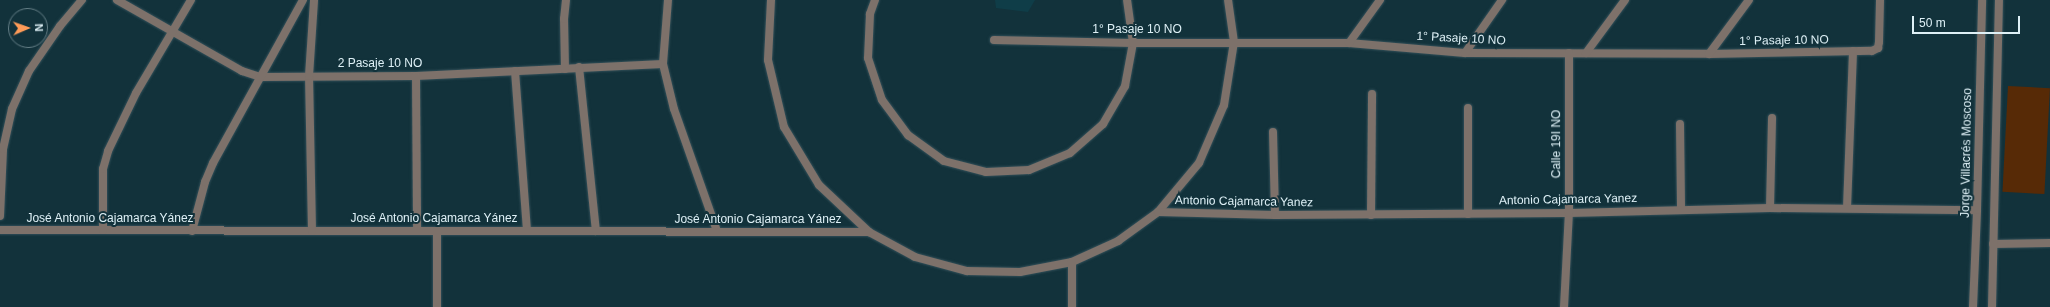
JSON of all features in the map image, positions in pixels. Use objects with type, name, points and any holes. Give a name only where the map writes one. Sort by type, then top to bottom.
[{"type":"street","points":[[0,216],[3,149],[12,109],[29,71],[60,26],[82,0]]},
{"type":"street","name":"2 Pasaje 10 NO","points":[[117,0],[242,71],[261,77],[416,76],[663,64]]},
{"type":"street","points":[[102,230],[103,168],[108,151],[136,93],[191,0]]},
{"type":"street","points":[[192,231],[205,182],[213,164],[303,0]]},
{"type":"street","points":[[312,231],[310,76],[314,0]]},
{"type":"street","points":[[565,69],[564,19],[566,0]]},
{"type":"street","points":[[668,0],[663,64],[674,109],[716,231]]},
{"type":"street","points":[[771,0],[768,60],[784,127],[819,185],[869,232],[916,257],[967,271],[1020,272],[1072,262],[1118,241],[1158,212],[1199,163],[1224,105],[1234,42],[1228,0]]},
{"type":"street","points":[[875,0],[870,14],[868,58],[882,100],[908,135],[944,160],[986,172],[1029,170],[1070,154],[1103,124],[1125,86],[1133,43],[1127,0]]},
{"type":"street","points":[[1349,43],[1380,0]]},
{"type":"street","points":[[1465,52],[1502,0]]},
{"type":"street","points":[[1586,53],[1625,0]]},
{"type":"street","points":[[1709,54],[1748,0]]},
{"type":"street","name":"1° Pasaje 10 NO","points":[[994,40],[1133,43],[1349,43],[1465,52],[1709,54],[1872,51],[1878,48],[1880,0]]},
{"type":"street","name":"Jorge Villacrés Moscoso","points":[[1973,307],[1982,0]]},
{"type":"street","points":[[1992,307],[1999,0]]},
{"type":"street","points":[[1847,208],[1853,51]]},
{"type":"street","name":"Calle 19I NO","points":[[1564,307],[1569,213],[1569,53]]},
{"type":"street","points":[[579,67],[596,232]]},
{"type":"street","points":[[515,71],[527,232]]},
{"type":"street","points":[[416,76],[417,231]]},
{"type":"street","points":[[1372,94],[1372,215]]},
{"type":"street","points":[[1468,108],[1468,214]]},
{"type":"street","points":[[1770,208],[1772,118]]},
{"type":"street","points":[[1680,124],[1681,209]]},
{"type":"street","points":[[1273,132],[1275,216]]},
{"type":"street","name":"Antonio Cajamarca Yanez","points":[[1158,212],[1275,216],[1569,213],[1681,209],[1770,208],[1977,210]]},
{"type":"street","name":"José Antonio Cajamarca Yánez","points":[[0,230],[869,232]]},
{"type":"street","points":[[437,231],[437,307]]},
{"type":"street","points":[[1993,244],[2050,244]]},
{"type":"street","points":[[1072,262],[1072,307]]},
{"type":"shaded area","points":[[995,0],[1035,0],[1028,12],[996,8]]},
{"type":"shaded area","points":[[2008,86],[2050,88],[2044,194],[2002,192]]}]
